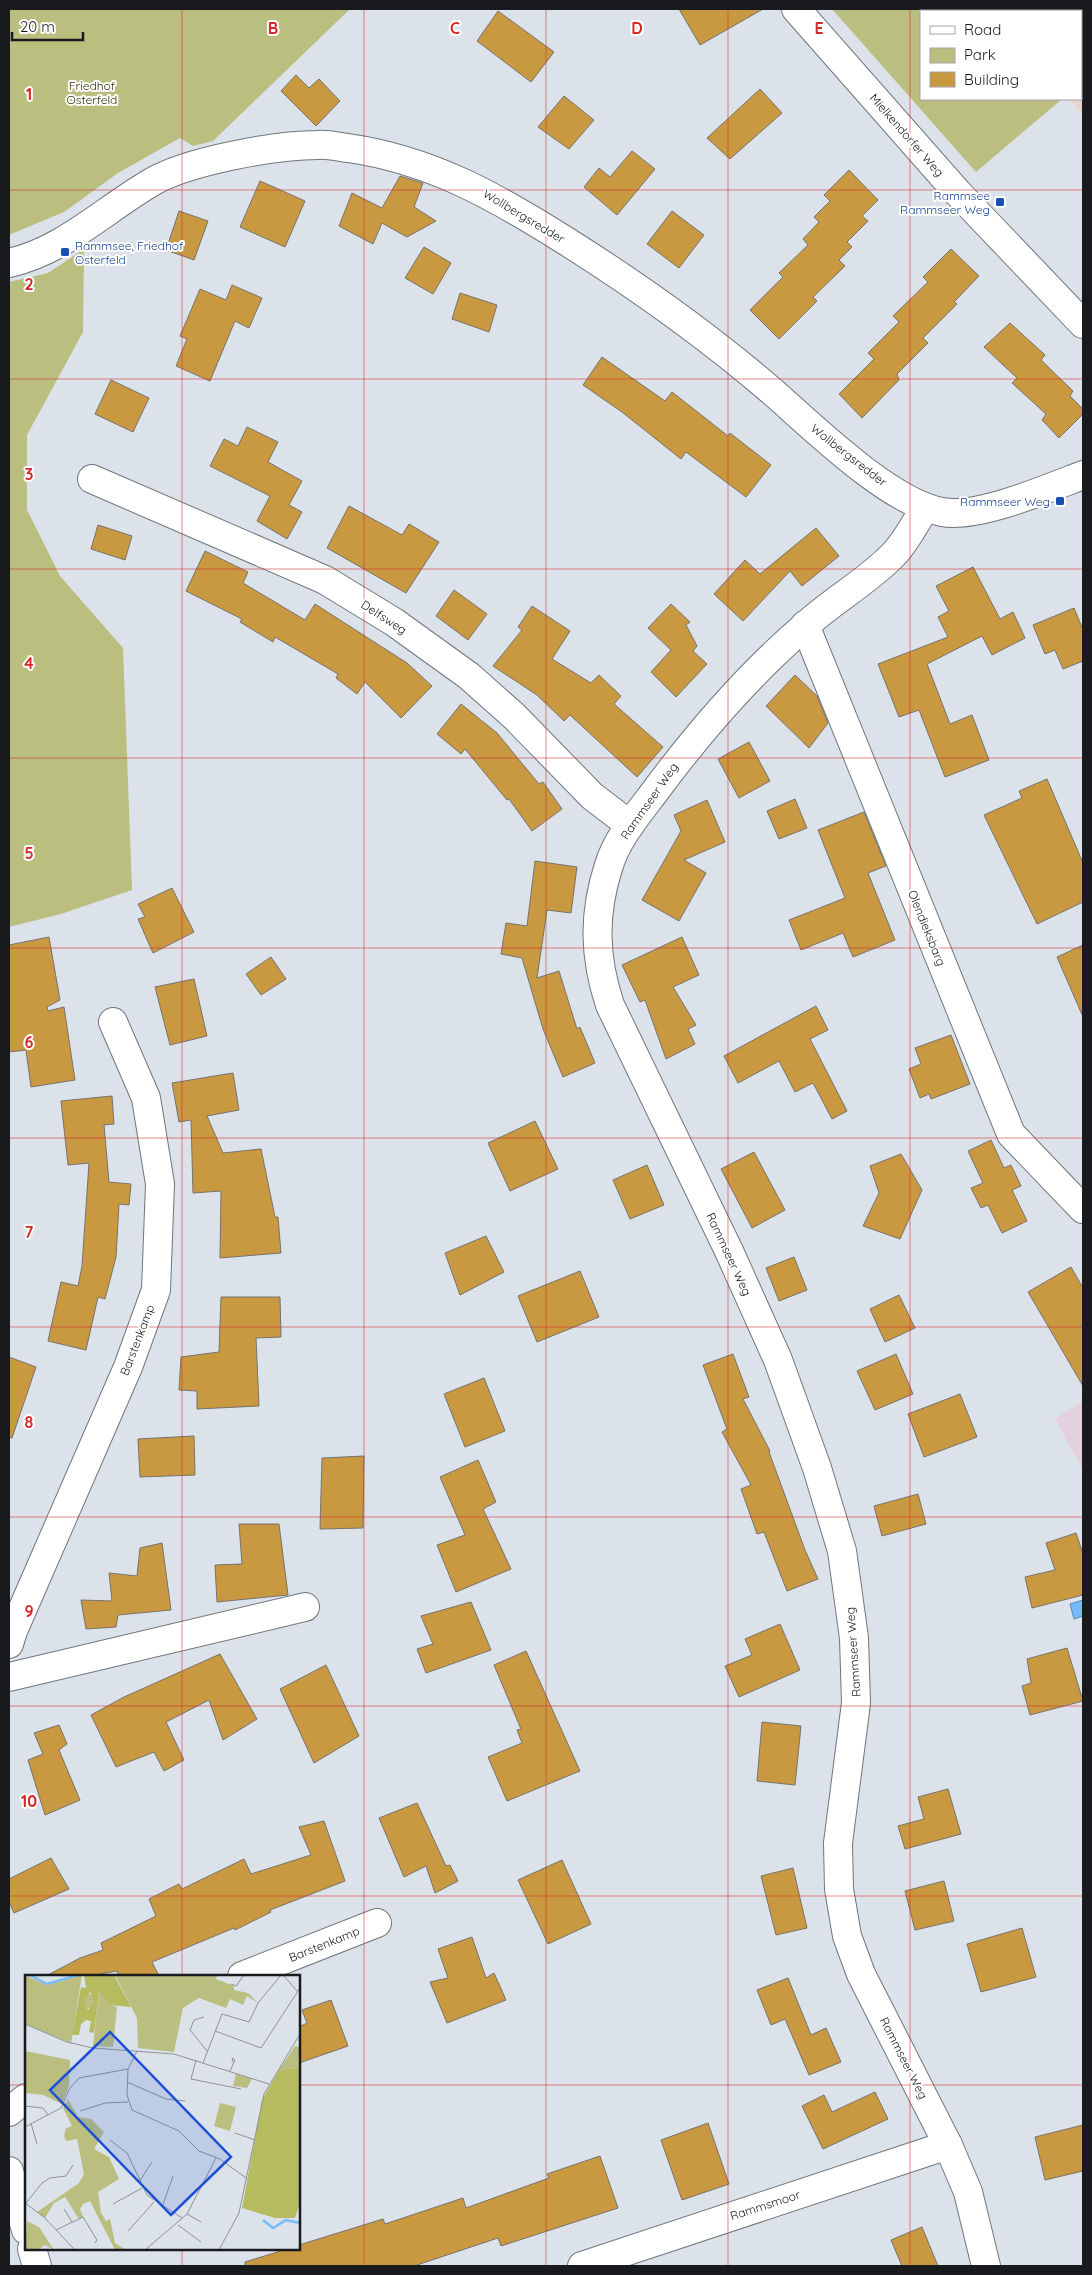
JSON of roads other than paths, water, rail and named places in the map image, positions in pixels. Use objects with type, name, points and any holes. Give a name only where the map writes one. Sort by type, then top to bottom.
[{"type":"street","name":"Mielkendorfer Weg","points":[[796,9],[958,193],[1083,324]]},
{"type":"street","name":"Wollbergsredder","points":[[9,263],[30,259],[59,244],[153,182],[174,172],[244,154],[319,144],[382,153],[440,172],[496,197],[634,284],[716,344],[870,474],[926,508]]},
{"type":"street","points":[[926,508],[945,513],[971,511],[1022,497],[1083,475]]},
{"type":"street","name":"Delfsweg","points":[[92,479],[325,580],[394,622],[469,676],[514,716],[592,796],[630,825]]},
{"type":"street","name":"Rammseer Weg","points":[[926,508],[894,554],[805,625],[740,687],[684,751],[630,825],[609,862],[601,892],[596,938],[601,979],[610,1005],[729,1251],[778,1360],[817,1468],[842,1551],[854,1638],[856,1703],[838,1843],[839,1890],[847,1936],[861,1974],[948,2145],[968,2192],[986,2266]]},
{"type":"street","name":"Olendieksbarg","points":[[805,625],[1010,1134],[1083,1209]]},
{"type":"street","name":"Barstenkamp","points":[[9,1644],[128,1367],[156,1290],[160,1184],[146,1098],[113,1022]]},
{"type":"street","points":[[9,1677],[305,1607]]},
{"type":"street","name":"Barstenkamp","points":[[245,1975],[377,1923]]},
{"type":"street","points":[[9,2112],[25,2099]]},
{"type":"street","name":"Rammsmoor","points":[[582,2266],[948,2145]]},
{"type":"street","points":[[9,2171],[25,2227]]},
{"type":"street","points":[[32,2250],[37,2266]]},
{"type":"water","points":[[1083,1600],[1083,1616],[1074,1619],[1070,1604]]},
{"type":"place","name":"Rammsee Rammseer Weg","points":[[1000,202]]},
{"type":"place","name":"Rammsee, Friedhof Osterfeld","points":[[65,252]]},
{"type":"place","name":"Rammseer Weg","points":[[1060,501]]},
{"type":"park label","name":"Friedhof Osterfeld","points":[[92,92]]}]
